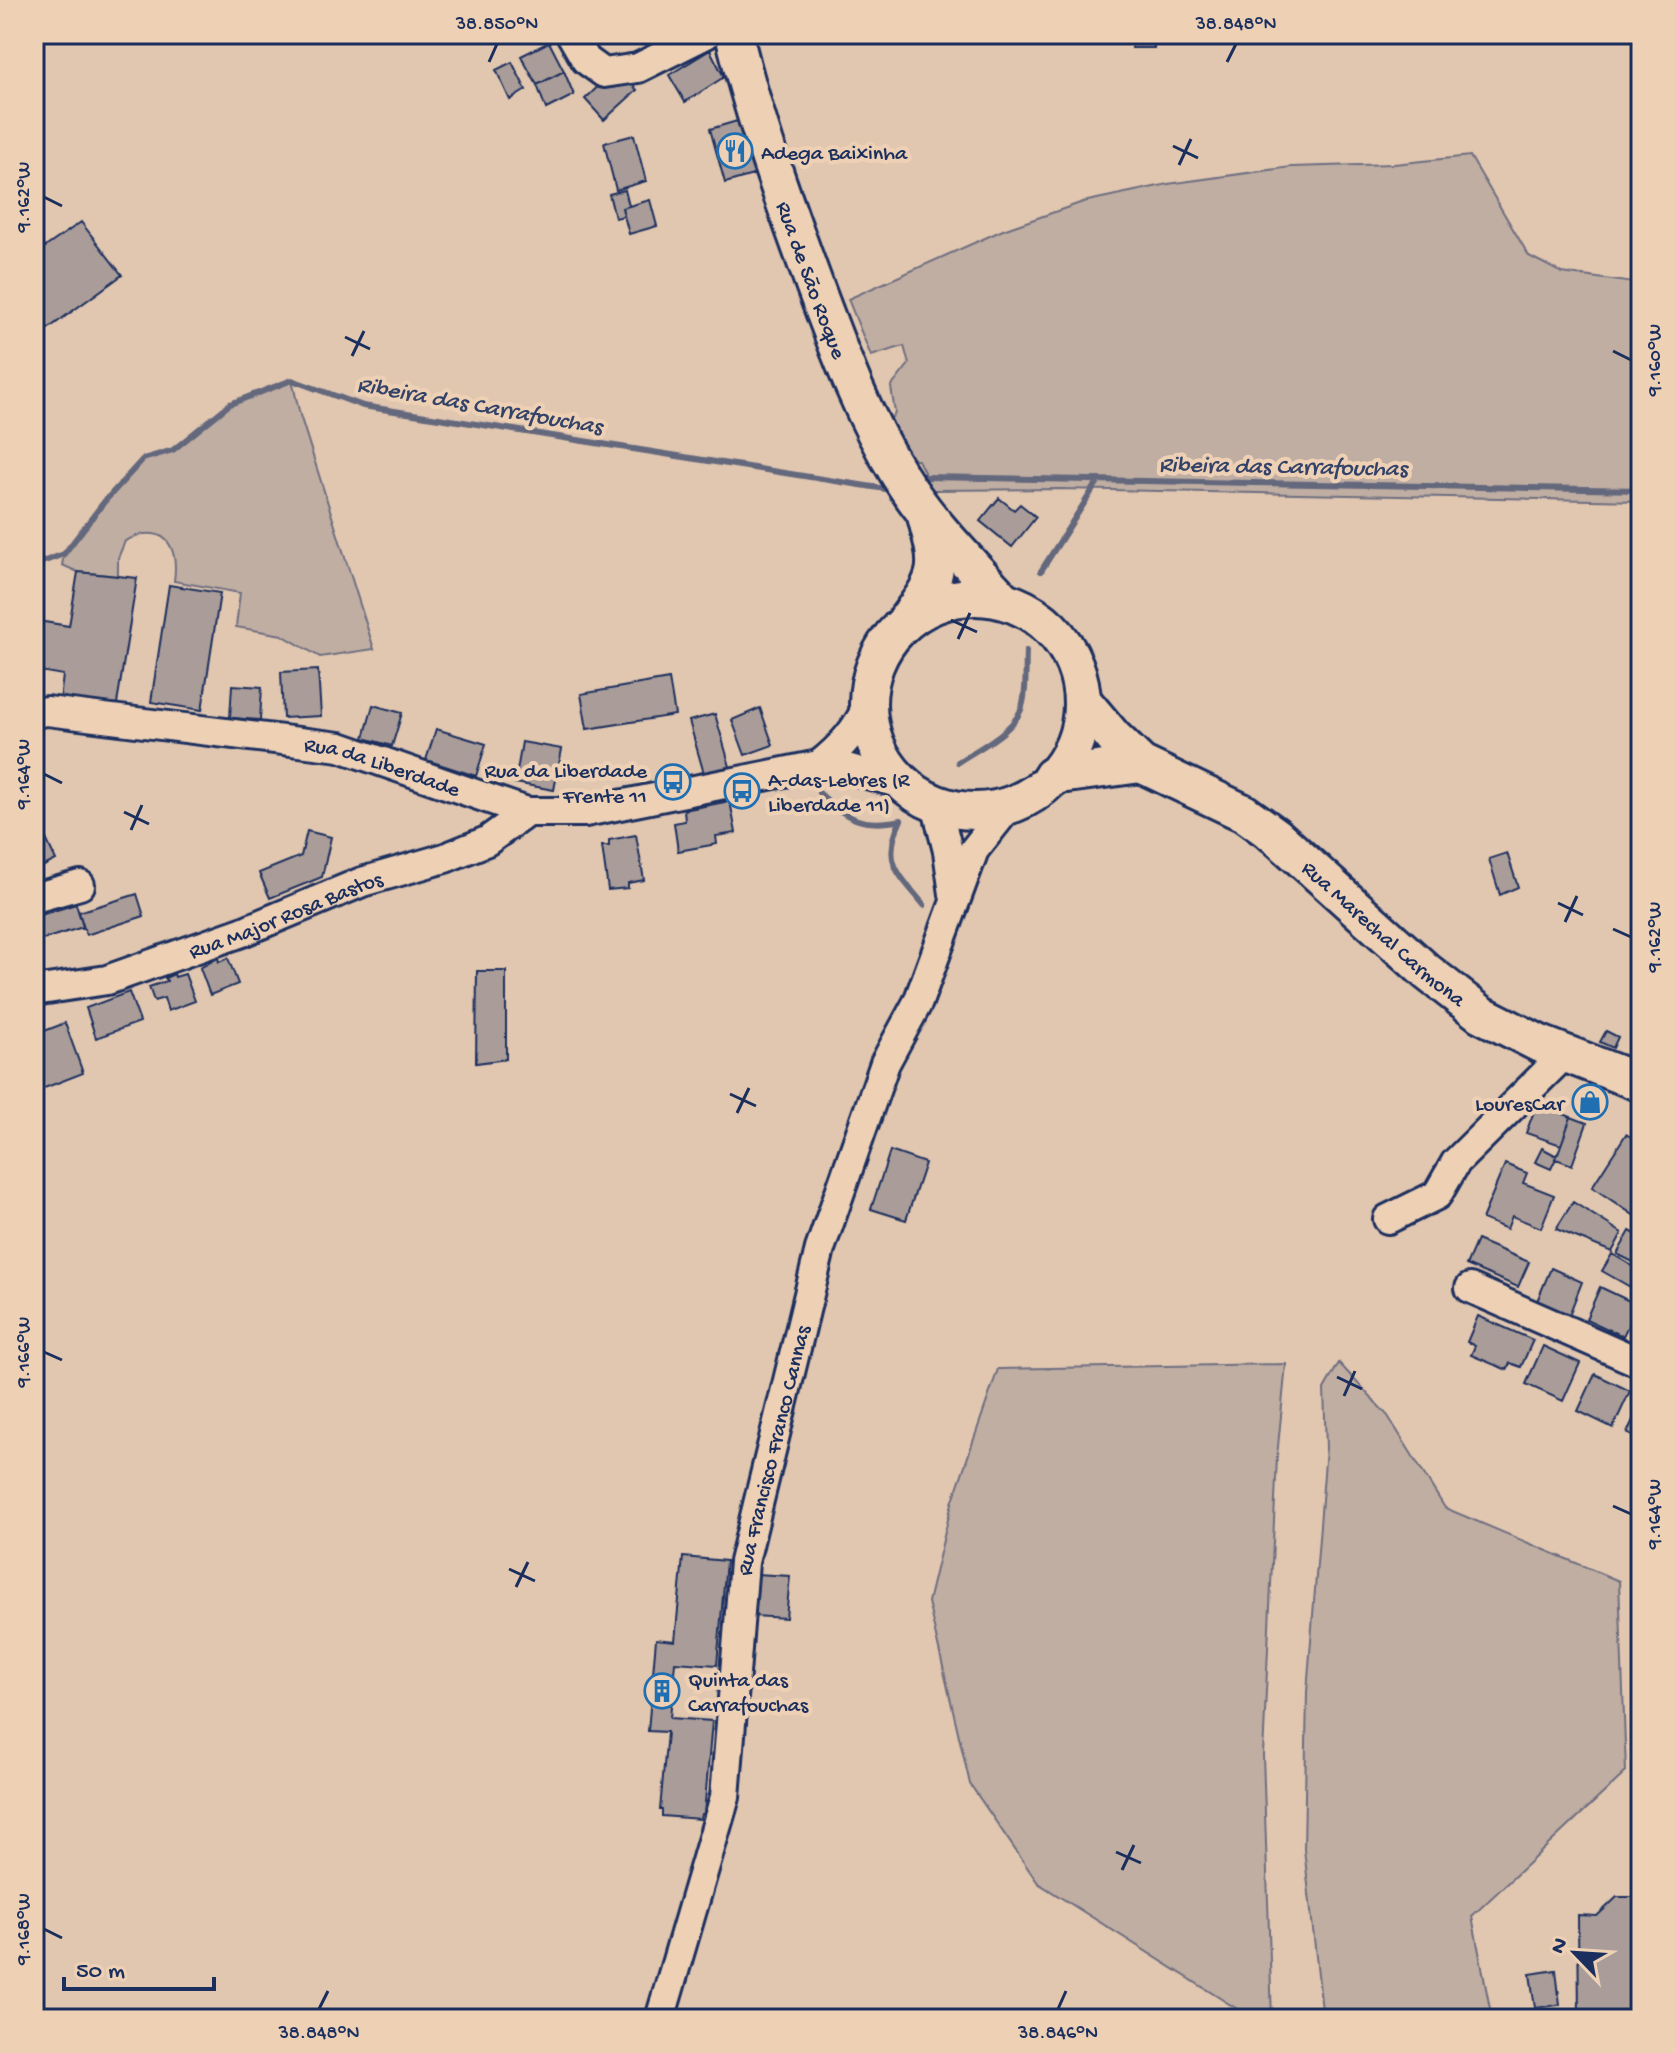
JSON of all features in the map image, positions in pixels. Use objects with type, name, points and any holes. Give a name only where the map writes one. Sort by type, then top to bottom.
[{"type":"main road","name":"Rua de São Roque","points":[[734,34],[743,73],[788,213],[831,329],[874,431],[899,476],[925,511],[1003,600]]},
{"type":"main road","name":"Rua de São Roque","points":[[904,622],[923,598],[937,569],[925,511]]},
{"type":"main road","points":[[970,596],[1003,600],[1034,614],[1059,637],[1076,667],[1082,700],[1078,733],[1063,765],[1039,790],[1009,806],[972,811],[936,804],[905,785],[881,757],[869,722],[869,685],[881,650],[904,622],[936,603],[970,596]]},
{"type":"main road","name":"Rua Marechal Carmona","points":[[1082,700],[1141,764],[1244,813],[1320,873],[1452,994],[1481,1014],[1538,1043],[1641,1083]]},
{"type":"main road","points":[[1052,776],[1141,764]]},
{"type":"street","points":[[571,34],[586,60],[604,73],[638,68],[706,34]]},
{"type":"street","points":[[819,765],[842,747],[858,727],[869,704]]},
{"type":"street","name":"Rua da Liberdade","points":[[38,706],[340,747],[527,812],[585,812],[819,765],[850,769],[905,785]]},
{"type":"street","name":"Rua Francisco Franco Cannas","points":[[936,804],[948,851],[955,899]]},
{"type":"street","name":"Rua Francisco Franco Cannas","points":[[660,2019],[725,1797],[744,1562],[820,1249],[885,1063],[918,1002],[974,850],[1009,806]]},
{"type":"street","name":"Rua Major Rosa Bastos","points":[[34,991],[107,980],[242,932],[362,882],[445,858],[487,841],[527,812]]},
{"type":"street","points":[[34,898],[80,885]]},
{"type":"street","points":[[1388,1219],[1437,1195],[1456,1162],[1566,1053]]},
{"type":"street","points":[[1470,1288],[1641,1363]]},
{"type":"shaded area","points":[[1470,156],[1529,256],[1562,273],[1641,284],[1641,501],[1061,489],[933,490],[924,481],[924,472],[918,460],[910,460],[889,421],[895,413],[891,387],[909,364],[904,346],[871,356],[848,299],[1003,230],[1083,202],[1168,184],[1291,167],[1394,164]]},
{"type":"shaded area","points":[[292,380],[300,415],[374,649],[320,657],[282,635],[236,627],[240,593],[174,581],[175,564],[171,548],[162,537],[154,534],[142,534],[125,541],[118,558],[118,576],[78,572],[62,565],[64,554],[104,502],[143,459],[173,450],[230,404]]},
{"type":"shaded area","points":[[1339,1363],[1388,1416],[1445,1508],[1619,1581],[1626,1772],[1472,1916],[1492,2019],[1323,2019],[1304,1849],[1307,1692],[1326,1448],[1324,1389]]},
{"type":"shaded area","points":[[1286,1364],[1277,1457],[1263,1755],[1272,2019],[1253,2019],[1038,1883],[970,1784],[928,1602],[952,1503],[998,1369]]},
{"type":"building","points":[[1131,35],[1154,35],[1154,48],[1132,48]]},
{"type":"building","points":[[549,42],[564,71],[537,85],[521,56]]},
{"type":"building","points":[[710,50],[724,77],[685,102],[669,75]]},
{"type":"building","points":[[512,62],[526,90],[510,100],[496,70]]},
{"type":"building","points":[[564,71],[574,95],[546,109],[537,85]]},
{"type":"building","points":[[625,76],[637,90],[604,120],[585,99],[607,78],[615,86]]},
{"type":"building","name":"Adega Baixinha","points":[[744,119],[760,173],[725,183],[710,129]]},
{"type":"building","points":[[634,135],[646,181],[616,190],[604,143]]},
{"type":"building","points":[[625,190],[629,206],[622,208],[624,216],[615,218],[609,194]]},
{"type":"building","points":[[650,200],[657,226],[629,234],[622,208]]},
{"type":"building","points":[[81,222],[122,275],[34,339],[34,255]]},
{"type":"building","points":[[999,498],[1014,510],[1020,504],[1036,517],[1012,547],[980,521]]},
{"type":"building","points":[[78,572],[137,578],[116,710],[60,701],[63,675],[34,670],[38,621],[69,626]]},
{"type":"building","points":[[169,585],[220,593],[202,710],[151,702]]},
{"type":"building","points":[[318,670],[321,716],[283,718],[281,672]]},
{"type":"building","points":[[669,679],[675,715],[587,729],[581,694]]},
{"type":"building","points":[[232,685],[262,687],[260,720],[230,718]]},
{"type":"building","points":[[373,705],[402,713],[392,746],[364,738]]},
{"type":"building","points":[[760,708],[773,745],[745,755],[732,720]]},
{"type":"building","points":[[715,714],[731,770],[705,777],[689,721]]},
{"type":"building","points":[[436,729],[486,744],[476,776],[426,760]]},
{"type":"building","points":[[522,742],[562,749],[554,790],[515,783]]},
{"type":"building","points":[[730,801],[736,833],[716,836],[717,844],[678,851],[674,823],[685,821],[684,810]]},
{"type":"building","points":[[34,813],[56,860],[34,871]]},
{"type":"building","points":[[307,831],[331,837],[322,877],[270,898],[259,873],[301,856]]},
{"type":"building","points":[[636,835],[644,880],[628,883],[628,888],[608,890],[602,846],[609,846],[609,840]]},
{"type":"building","points":[[1507,853],[1518,887],[1500,895],[1489,859]]},
{"type":"building","points":[[137,894],[144,916],[86,935],[79,912]]},
{"type":"building","points":[[76,904],[83,927],[34,942],[34,917]]},
{"type":"building","points":[[218,958],[219,962],[228,958],[238,984],[210,995],[200,968]]},
{"type":"building","points":[[477,971],[506,971],[506,1059],[476,1063]]},
{"type":"building","points":[[174,974],[175,977],[185,974],[195,1001],[168,1011],[164,998],[154,1001],[149,987],[167,981],[165,978]]},
{"type":"building","points":[[129,992],[140,1022],[96,1038],[86,1008]]},
{"type":"building","points":[[65,1023],[83,1073],[34,1092],[34,1035]]},
{"type":"building","points":[[1606,1031],[1618,1037],[1613,1048],[1600,1042]]},
{"type":"building","points":[[1537,1103],[1571,1117],[1561,1145],[1526,1133]]},
{"type":"building","points":[[1571,1117],[1587,1123],[1572,1165],[1556,1159]]},
{"type":"building","points":[[1626,1134],[1639,1142],[1641,1139],[1641,1207],[1635,1216],[1592,1187]]},
{"type":"building","points":[[1542,1148],[1557,1156],[1551,1169],[1535,1162]]},
{"type":"building","points":[[890,1151],[925,1163],[906,1220],[871,1209]]},
{"type":"building","points":[[1505,1164],[1527,1173],[1523,1183],[1554,1195],[1541,1228],[1512,1216],[1507,1229],[1482,1219]]},
{"type":"building","points":[[1573,1202],[1622,1233],[1612,1252],[1556,1229]]},
{"type":"building","points":[[1630,1231],[1641,1237],[1641,1252],[1635,1263],[1617,1254]]},
{"type":"building","points":[[1477,1240],[1529,1262],[1518,1287],[1466,1265]]},
{"type":"building","points":[[1612,1254],[1641,1271],[1641,1293],[1602,1271]]},
{"type":"building","points":[[1551,1268],[1582,1282],[1569,1315],[1537,1301]]},
{"type":"building","points":[[1600,1287],[1638,1305],[1623,1336],[1586,1319]]},
{"type":"building","points":[[1478,1316],[1533,1340],[1521,1367],[1510,1363],[1507,1370],[1471,1355],[1475,1346],[1467,1342]]},
{"type":"building","points":[[1543,1346],[1580,1363],[1563,1401],[1526,1384]]},
{"type":"building","points":[[1595,1374],[1630,1391],[1613,1428],[1578,1411]]},
{"type":"building","points":[[1641,1402],[1641,1440],[1627,1433]]},
{"type":"building","name":"Quinta das Carrafouchas","points":[[683,1557],[726,1561],[717,1665],[675,1662],[670,1718],[712,1721],[704,1814],[700,1819],[662,1816],[667,1732],[648,1731],[656,1639],[675,1641]]},
{"type":"building","points":[[756,1574],[790,1576],[786,1618],[753,1616]]},
{"type":"building","points":[[1617,1897],[1641,1897],[1641,2019],[1579,2019],[1578,1915],[1597,1916]]},
{"type":"building","points":[[1556,1970],[1560,2005],[1535,2008],[1530,1974]]},
{"type":"waterway","name":"Ribeira das Carrafouchas","points":[[34,565],[64,554],[104,502],[143,459],[173,450],[230,404],[292,380],[363,406],[892,490]]},
{"type":"waterway","name":"Ribeira das Carrafouchas","points":[[925,477],[1641,490]]},
{"type":"waterway","points":[[1041,571],[1099,480]]},
{"type":"waterway","points":[[958,762],[1006,730],[1020,713],[1025,691],[1026,651]]},
{"type":"waterway","points":[[819,793],[847,815],[865,822],[901,820]]},
{"type":"waterway","points":[[901,820],[892,846],[895,866],[924,905]]},
{"type":"place","name":"Adega Baixinha","points":[[735,151]]},
{"type":"place","name":"Rua da Liberdade Frente 11","points":[[673,782]]},
{"type":"place","name":"A-das-Lebres (R Liberdade 11)","points":[[742,791]]},
{"type":"place","name":"LouresCar","points":[[1590,1102]]},
{"type":"place","name":"Quinta das Carrafouchas","points":[[662,1691]]}]
